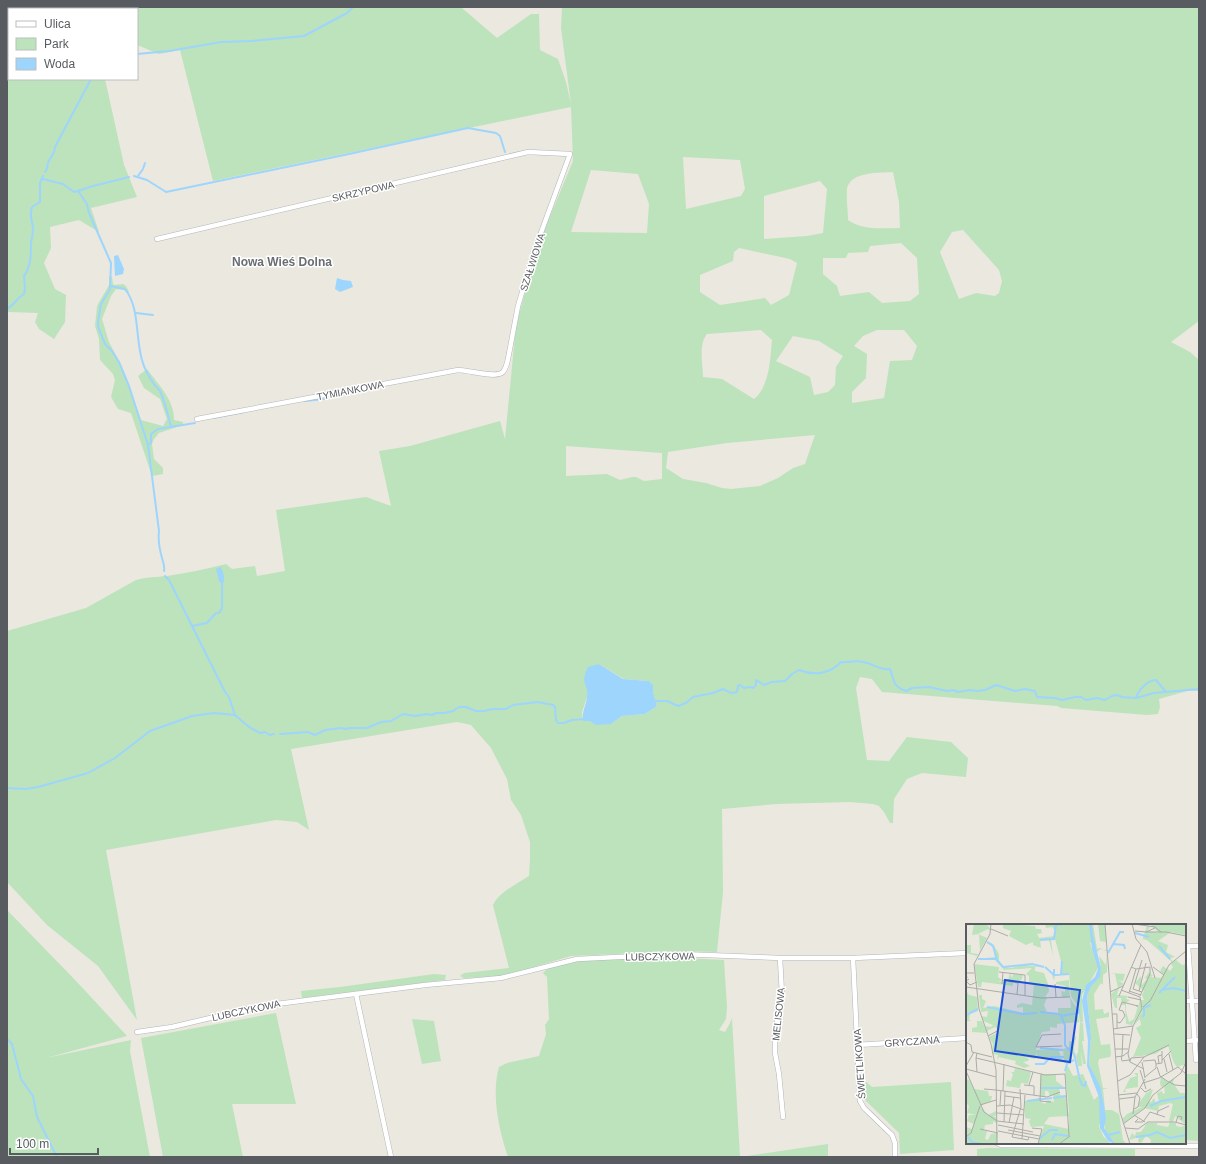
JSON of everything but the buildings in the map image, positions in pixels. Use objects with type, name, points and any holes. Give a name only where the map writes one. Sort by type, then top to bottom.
[{"type":"street","name":"SKRZYPOWA","points":[[158,239],[528,152],[570,154]]},
{"type":"street","name":"SZAŁWIOWA","points":[[502,372],[506,368],[518,306],[535,249],[570,154]]},
{"type":"street","name":"TYMIANKOWA","points":[[197,419],[458,370],[492,375],[498,375],[502,372]]},
{"type":"street","points":[[1196,1060],[1197,1040],[1186,946],[1199,946]]},
{"type":"street","name":"LUBCZYKOWA","points":[[137,1032],[172,1027],[260,1006],[425,985],[501,978],[577,959],[680,954],[780,958],[853,958],[966,953]]},
{"type":"street","name":"MELISOWA","points":[[780,958],[782,994],[775,1033],[775,1053],[779,1074],[783,1117]]},
{"type":"street","name":"ŚWIETLIKOWA","points":[[853,958],[860,1101],[864,1108],[892,1135],[896,1157]]},
{"type":"street","points":[[356,994],[391,1157]]},
{"type":"street","points":[[1186,1001],[1199,1001]]},
{"type":"street","name":"GRYCZANA","points":[[858,1045],[966,1038]]},
{"type":"street","points":[[1186,1041],[1197,1040]]},
{"type":"street","points":[[1001,1144],[1199,1146]]},
{"type":"green space","points":[[7,7],[90,7],[8,8],[8,80],[105,80],[124,165],[137,197],[91,208],[99,232],[79,220],[50,227],[51,248],[44,263],[55,289],[66,295],[65,322],[54,339],[39,329],[35,322],[38,313],[7,313]]},
{"type":"green space","points":[[108,7],[454,7],[462,8],[497,38],[531,14],[539,14],[540,50],[558,59],[566,82],[571,104],[561,28],[562,7],[1199,7],[1199,321],[1171,342],[1190,352],[1199,360],[1199,691],[1187,691],[1159,699],[1160,707],[1158,714],[1147,715],[882,692],[872,679],[860,677],[856,688],[867,760],[889,761],[907,737],[951,742],[968,758],[966,777],[922,773],[907,779],[894,799],[893,823],[890,823],[879,806],[850,802],[777,804],[722,809],[723,892],[717,952],[673,951],[571,956],[499,976],[464,978],[460,976],[464,973],[509,968],[493,905],[499,896],[529,876],[530,842],[521,815],[511,800],[507,779],[491,748],[471,725],[457,722],[291,749],[309,830],[297,822],[276,820],[106,850],[137,1020],[98,966],[47,925],[7,882],[7,631],[86,608],[140,579],[182,574],[226,564],[232,569],[255,566],[257,576],[285,571],[276,510],[366,497],[391,506],[379,451],[410,446],[500,421],[505,439],[516,325],[539,243],[573,161],[571,107],[213,181],[180,50],[159,54],[138,45],[138,8]],"holes":[[[683,157],[740,160],[745,189],[741,196],[686,209]],[[591,170],[638,174],[649,204],[647,233],[571,232]],[[893,172],[899,202],[900,228],[866,227],[854,224],[848,220],[847,189],[849,183],[859,176],[866,174]],[[820,181],[827,189],[823,233],[807,236],[764,239],[764,196]],[[963,230],[999,270],[1002,281],[999,293],[995,296],[976,293],[959,299],[940,252],[952,232]],[[901,243],[917,258],[919,294],[910,301],[882,303],[869,292],[840,296],[837,286],[823,274],[823,258],[846,258],[848,253],[868,252],[870,246]],[[739,248],[790,259],[797,263],[789,295],[771,305],[765,298],[720,305],[700,292],[700,275],[733,261],[734,252]],[[761,330],[772,340],[770,364],[766,380],[759,394],[754,399],[722,379],[703,377],[702,349],[704,338],[707,334]],[[877,330],[904,330],[917,346],[912,360],[890,361],[884,398],[852,403],[852,392],[866,378],[867,354],[854,346],[863,336]],[[793,336],[819,341],[843,356],[836,367],[835,385],[828,392],[814,395],[810,377],[776,361]],[[815,435],[805,464],[793,468],[778,478],[760,486],[731,489],[683,479],[666,468],[668,452],[727,443]],[[566,446],[662,453],[662,479],[644,481],[636,477],[632,477],[620,480],[607,474],[566,476]],[[599,664],[624,679],[649,681],[653,685],[653,692],[657,706],[645,714],[622,716],[611,724],[583,721],[582,712],[587,697],[587,689]]]},
{"type":"green space","points":[[109,276],[112,277],[113,284],[123,284],[129,292],[116,289],[111,296],[102,319],[109,342],[120,363],[141,420],[163,426],[167,419],[160,399],[144,388],[138,376],[147,369],[169,399],[174,413],[174,420],[183,422],[183,425],[159,433],[152,444],[154,459],[163,468],[163,474],[152,476],[131,413],[118,409],[111,397],[115,380],[113,374],[100,360],[99,339],[95,326],[97,306],[109,285]]},
{"type":"green space","points":[[7,910],[127,1036],[46,1058],[131,1040],[130,1051],[150,1157],[7,1157]]},
{"type":"green space","points":[[662,957],[724,960],[727,1007],[726,1019],[719,1030],[725,1032],[732,1018],[740,1157],[508,1157],[497,1112],[496,1089],[499,1067],[507,1063],[539,1056],[546,1034],[545,1025],[549,1019],[547,977],[543,973],[551,968],[580,961]]},
{"type":"green space","points":[[434,974],[446,975],[445,980],[302,998],[301,991]]},
{"type":"green space","points":[[276,1013],[296,1104],[232,1104],[243,1157],[163,1157],[141,1038]]},
{"type":"green space","points":[[412,1019],[434,1021],[441,1061],[422,1064]]},
{"type":"green space","points":[[1186,1074],[1199,1074],[1199,1141],[1186,1140]]},
{"type":"green space","points":[[863,1079],[872,1087],[951,1082],[954,1150],[900,1154],[899,1133],[864,1099]]},
{"type":"green space","points":[[828,1144],[828,1157],[740,1157]]},
{"type":"green space","points":[[977,1149],[1135,1149],[1135,1157],[977,1157]]},
{"type":"water","points":[[118,255],[124,269],[123,274],[115,276],[114,256]]},
{"type":"water","points":[[337,278],[351,281],[353,287],[340,292],[335,289]]},
{"type":"water","points":[[220,567],[224,576],[224,582],[222,584],[219,581],[216,569]]},
{"type":"water","points":[[599,664],[623,679],[649,681],[653,685],[653,692],[657,706],[645,714],[622,716],[611,724],[596,725],[590,721],[583,721],[587,692],[584,680],[585,673],[588,667]]},
{"type":"waterway","points":[[138,54],[169,51],[221,42],[304,36],[347,13],[353,7]]},
{"type":"waterway","points":[[45,172],[55,147],[90,80]]},
{"type":"waterway","points":[[134,176],[147,180],[166,192],[468,128],[496,133],[500,136],[505,152]]},
{"type":"waterway","points":[[138,176],[145,163]]},
{"type":"waterway","points":[[7,309],[24,294],[24,276],[30,260],[33,232],[31,210],[32,207],[40,202],[40,183],[43,176]]},
{"type":"waterway","points":[[78,191],[129,177]]},
{"type":"waterway","points":[[43,179],[63,184],[74,192],[78,191],[87,204],[89,213],[111,263],[110,289],[101,304],[98,327],[105,344],[112,351],[119,362],[129,386],[148,445],[159,531],[159,545],[164,571]]},
{"type":"waterway","points":[[110,286],[125,289],[130,297],[135,313],[143,363],[150,378],[160,391],[171,427]]},
{"type":"waterway","points":[[136,313],[153,315]]},
{"type":"waterway","points":[[305,401],[324,399]]},
{"type":"waterway","points":[[213,418],[244,412]]},
{"type":"waterway","points":[[148,445],[151,443],[151,434],[158,429],[195,423]]},
{"type":"waterway","points":[[165,576],[169,580],[225,692],[229,697],[235,715],[249,727],[260,733],[265,732],[270,735],[274,734]]},
{"type":"waterway","points":[[192,626],[207,623],[215,614],[220,612],[222,608],[222,584]]},
{"type":"waterway","points":[[653,701],[667,701],[678,706],[686,703],[693,697],[713,693],[723,689],[731,693],[737,692],[738,686],[740,685],[744,688],[753,688],[756,685],[756,680],[764,685],[772,682],[785,681],[799,670],[810,673],[822,673],[832,669],[841,662],[857,661],[883,669],[890,669],[896,685],[906,691],[912,688],[929,687],[958,692],[970,690],[977,691],[985,690],[996,685],[1015,691],[1025,689],[1035,691],[1037,697],[1062,700],[1081,697],[1086,700],[1097,698],[1105,700],[1117,695],[1136,698],[1154,693],[1199,689]]},
{"type":"waterway","points":[[1136,697],[1144,686],[1149,682],[1156,680],[1165,691]]},
{"type":"waterway","points":[[280,734],[308,732],[315,735],[325,730],[341,728],[367,728],[381,722],[391,721],[403,714],[415,716],[427,714],[432,715],[436,713],[453,711],[459,707],[466,707],[476,711],[484,711],[506,709],[513,705],[538,702],[553,705],[555,707],[556,720],[558,723],[585,719]]},
{"type":"waterway","points":[[7,788],[26,789],[38,787],[88,773],[115,758],[150,731],[192,716],[214,713],[235,715]]},
{"type":"waterway","points":[[7,1039],[12,1044],[21,1079],[33,1096],[37,1117],[57,1157]]},
{"type":"district","name":"Nowa Wieś Dolna","points":[[282,262]]}]
